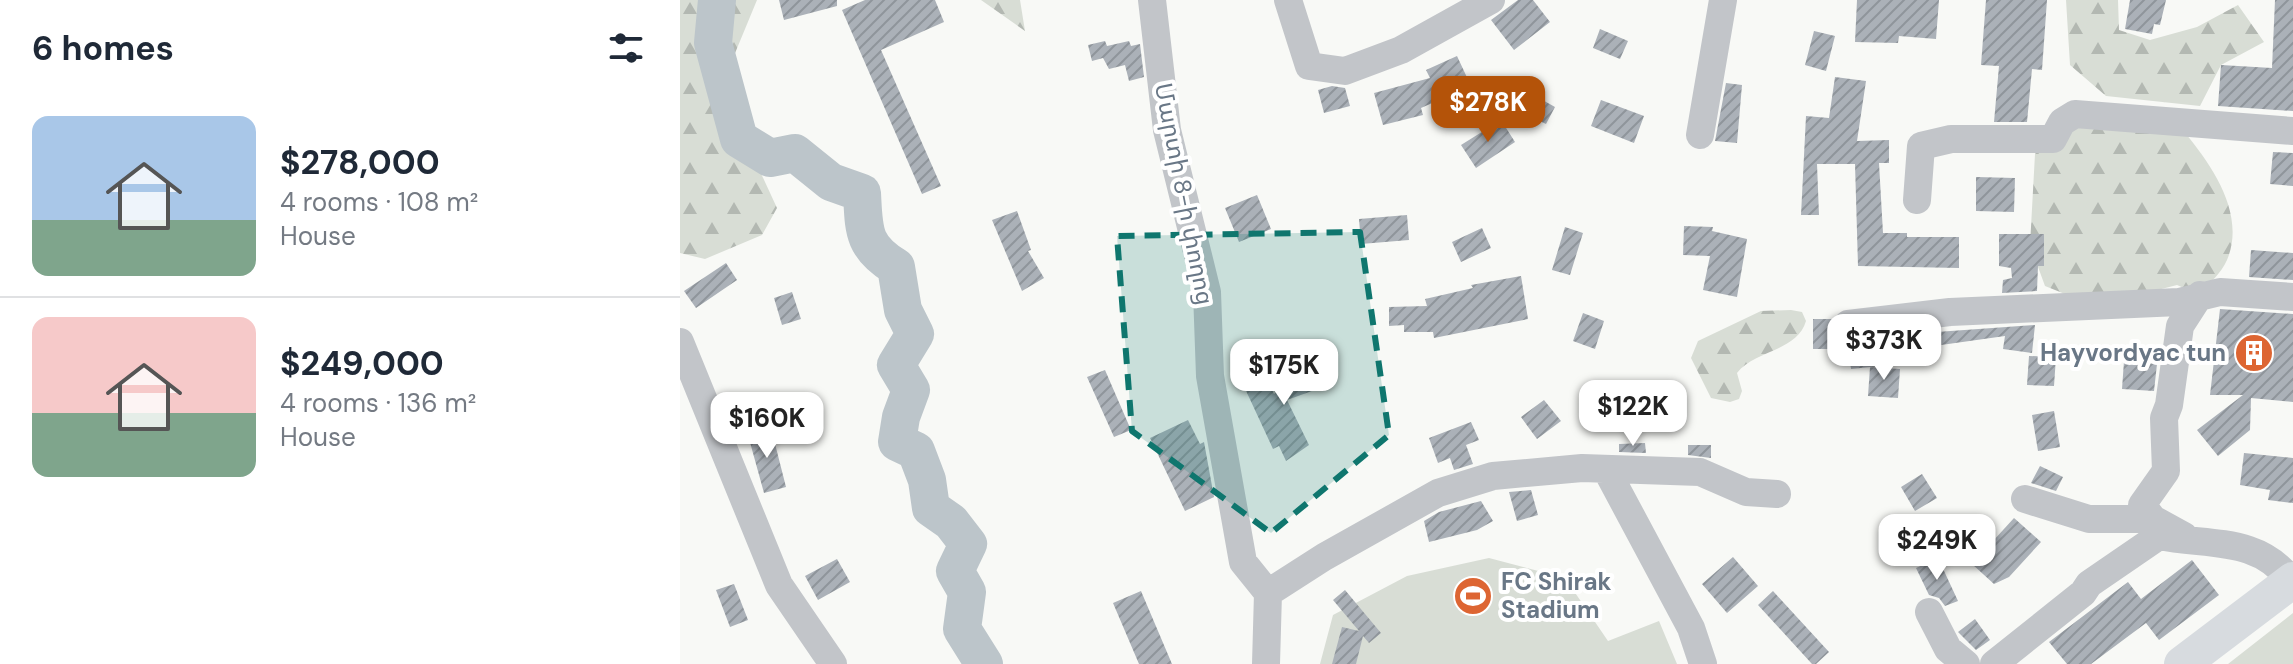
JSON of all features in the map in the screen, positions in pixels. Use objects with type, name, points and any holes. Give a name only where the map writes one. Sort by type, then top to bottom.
[{"type":"main road","points":[[2182,664],[2292,580]]},
{"type":"street","name":"Մարտի 8-ի փողոց","points":[[1152,0],[1167,130],[1207,292],[1210,376],[1243,562],[1268,593]]},
{"type":"street","points":[[1288,0],[1309,66],[1345,71],[1401,50],[1491,0]]},
{"type":"street","points":[[1700,135],[1723,0]]},
{"type":"street","points":[[1917,200],[1921,146],[1951,139],[2053,139],[2062,122],[2075,114],[2293,131]]},
{"type":"street","points":[[1848,324],[1950,312],[2179,302],[2220,292],[2293,297]]},
{"type":"street","points":[[2199,544],[2153,519],[2142,505],[2166,471],[2164,418],[2169,405],[2180,326],[2200,295]]},
{"type":"street","points":[[680,342],[779,585],[833,664]]},
{"type":"street","points":[[1606,469],[1691,628],[1703,664]]},
{"type":"street","points":[[1266,664],[1268,593],[1324,557],[1438,493],[1493,476],[1606,469],[1700,472],[1746,492],[1777,494]]},
{"type":"street","points":[[2025,499],[2089,519],[2153,519]]},
{"type":"street","points":[[1994,664],[2108,569],[2159,536],[2199,544],[2248,547],[2270,558],[2292,580]]},
{"type":"street","points":[[1929,612],[1948,649],[1966,664]]},
{"type":"highlighted area","points":[[1360,232],[1389,435],[1271,533],[1132,431],[1117,236]]},
{"type":"green space","points":[[680,0],[757,0],[721,87],[777,208],[762,235],[705,259],[680,253]]},
{"type":"green space","points":[[981,0],[1020,0],[1025,31]]},
{"type":"green space","points":[[2066,0],[2118,0],[2119,30],[2150,40],[2197,27],[2238,5],[2264,42],[2221,65],[2200,106],[2106,96],[2070,65]]},
{"type":"green space","points":[[2062,122],[2186,134],[2224,192],[2232,226],[2232,243],[2227,260],[2200,295],[2177,285],[2095,306],[2045,286],[2030,245],[2035,154]]},
{"type":"green space","points":[[1761,311],[1802,312],[1806,321],[1794,339],[1744,365],[1737,373],[1742,391],[1739,399],[1730,402],[1711,398],[1691,358],[1698,341]]},
{"type":"green space","name":"FC Shirak Stadium","points":[[1489,558],[1565,578],[1608,641],[1659,621],[1677,664],[1320,664],[1333,615],[1407,576]]},
{"type":"green space","points":[[2293,613],[2293,664],[2228,664]]},
{"type":"building","points":[[779,0],[837,0],[837,6],[784,20]]},
{"type":"building","points":[[865,0],[935,0],[944,22],[881,50],[941,186],[922,194],[842,10]]},
{"type":"building","points":[[1518,0],[1533,0],[1550,22],[1514,50],[1491,20]]},
{"type":"building","points":[[1857,0],[1939,0],[1936,39],[1899,36],[1898,43],[1855,42]]},
{"type":"building","points":[[1986,0],[2047,0],[2042,70],[2032,69],[2027,122],[1994,122],[1999,66],[1981,65]]},
{"type":"building","points":[[2130,0],[2166,0],[2160,25],[2154,24],[2152,34],[2125,29]]},
{"type":"building","points":[[2275,0],[2293,0],[2293,111],[2218,106],[2221,65],[2272,68]]},
{"type":"building","points":[[1600,29],[1628,41],[1620,59],[1593,48]]},
{"type":"building","points":[[1814,31],[1835,36],[1826,71],[1805,65]]},
{"type":"building","points":[[1105,41],[1107,46],[1129,41],[1131,46],[1140,44],[1144,77],[1129,81],[1125,65],[1109,69],[1103,58],[1092,61],[1088,45]]},
{"type":"building","points":[[1457,56],[1471,86],[1421,108],[1423,115],[1383,125],[1374,93],[1430,78],[1426,70]]},
{"type":"building","points":[[1835,77],[1866,81],[1857,141],[1889,140],[1889,163],[1879,163],[1883,233],[1907,233],[1907,237],[1959,237],[1959,268],[1858,266],[1855,164],[1817,164],[1819,215],[1801,215],[1806,116],[1829,118]]},
{"type":"building","points":[[1726,83],[1742,85],[1737,143],[1715,141]]},
{"type":"building","points":[[1332,86],[1345,88],[1350,106],[1324,113],[1318,90]]},
{"type":"building","points":[[1539,98],[1555,107],[1546,124],[1529,116]]},
{"type":"building","points":[[1601,100],[1644,116],[1634,143],[1591,126]]},
{"type":"building","points":[[1501,120],[1515,142],[1476,168],[1461,145]]},
{"type":"building","points":[[2273,152],[2293,153],[2293,186],[2270,184]]},
{"type":"building","points":[[1976,177],[2015,178],[2014,212],[1976,211]]},
{"type":"building","points":[[1257,195],[1271,229],[1239,242],[1225,208]]},
{"type":"building","points":[[1017,211],[1031,250],[1028,251],[1044,278],[1022,291],[992,220]]},
{"type":"building","points":[[1407,215],[1409,240],[1361,244],[1359,219]]},
{"type":"building","points":[[1684,226],[1713,227],[1712,231],[1747,239],[1737,297],[1703,290],[1710,256],[1683,255]]},
{"type":"building","points":[[1565,227],[1583,233],[1570,275],[1552,270]]},
{"type":"building","points":[[1482,228],[1491,248],[1461,262],[1452,242]]},
{"type":"building","points":[[1999,234],[2044,234],[2044,266],[2038,266],[2037,291],[2002,293],[2003,280],[2012,278],[2011,268],[1999,266]]},
{"type":"building","points":[[2251,250],[2293,253],[2293,280],[2249,277]]},
{"type":"building","points":[[726,263],[737,280],[696,308],[684,291]]},
{"type":"building","points":[[1521,276],[1528,319],[1434,338],[1433,332],[1404,332],[1404,325],[1389,326],[1389,307],[1427,306],[1425,299],[1473,288],[1471,285]]},
{"type":"building","points":[[792,292],[801,319],[782,325],[774,298]]},
{"type":"building","name":"Hayvordyac tun","points":[[2220,309],[2293,314],[2293,402],[2251,398],[2250,430],[2218,456],[2197,430],[2243,395],[2210,395]]},
{"type":"building","points":[[1583,313],[1604,321],[1595,349],[1573,341]]},
{"type":"building","points":[[1813,319],[1832,319],[1834,349],[1813,349]]},
{"type":"building","points":[[2035,325],[2032,353],[2003,349],[2005,336],[1934,346],[1934,359],[1911,361],[1909,334]]},
{"type":"building","points":[[1877,340],[1880,366],[1851,369],[1848,343]]},
{"type":"building","points":[[2029,356],[2056,357],[2054,386],[2027,385]]},
{"type":"building","points":[[1316,361],[1334,383],[1287,400],[1309,445],[1286,461],[1279,446],[1273,449],[1241,380],[1263,370],[1274,394]]},
{"type":"building","points":[[2124,361],[2157,364],[2154,391],[2122,389]]},
{"type":"building","points":[[1870,367],[1900,369],[1898,398],[1868,396]]},
{"type":"building","points":[[1105,370],[1131,430],[1114,437],[1087,377]]},
{"type":"building","points":[[1544,400],[1561,421],[1537,439],[1521,417]]},
{"type":"building","points":[[2054,411],[2060,447],[2038,451],[2032,415]]},
{"type":"building","points":[[1188,420],[1200,444],[1204,442],[1214,497],[1185,511],[1150,438]]},
{"type":"building","points":[[1471,422],[1479,440],[1466,445],[1473,464],[1454,470],[1450,458],[1438,463],[1429,438]]},
{"type":"building","points":[[771,428],[786,487],[764,493],[748,435]]},
{"type":"building","points":[[1645,443],[1646,453],[1619,452],[1619,444]]},
{"type":"building","points":[[1688,445],[1711,445],[1711,458],[1688,455]]},
{"type":"building","points":[[2244,453],[2293,458],[2293,503],[2268,500],[2270,490],[2240,485]]},
{"type":"building","points":[[2040,466],[2063,477],[2056,491],[2031,483]]},
{"type":"building","points":[[1922,474],[1937,498],[1915,511],[1901,487]]},
{"type":"building","points":[[1531,490],[1538,515],[1517,521],[1509,492]]},
{"type":"building","points":[[1481,501],[1493,521],[1477,530],[1429,542],[1424,521],[1439,512]]},
{"type":"building","points":[[2014,518],[2041,542],[2009,577],[1994,584],[1972,564]]},
{"type":"building","points":[[1733,557],[1758,586],[1727,613],[1702,584]]},
{"type":"building","points":[[1938,558],[1958,601],[1945,606],[1939,598],[1929,595],[1916,568]]},
{"type":"building","points":[[837,559],[850,582],[818,600],[805,576]]},
{"type":"building","points":[[2192,560],[2219,595],[2159,640],[2146,623],[2091,664],[2067,664],[2049,642],[2128,582],[2141,599]]},
{"type":"building","points":[[734,584],[748,620],[730,627],[716,590]]},
{"type":"building","points":[[1345,590],[1381,633],[1369,643],[1363,636],[1356,664],[1332,664],[1342,627],[1359,631],[1333,600]]},
{"type":"building","points":[[1141,591],[1172,664],[1139,664],[1113,603]]},
{"type":"building","points":[[1773,591],[1829,652],[1816,664],[1812,664],[1758,605]]},
{"type":"building","points":[[1975,619],[1990,640],[1976,650],[1958,632]]},
{"type":"waterway","points":[[717,0],[713,43],[739,139],[770,158],[795,153],[831,182],[862,193],[867,236],[877,252],[896,267],[903,310],[915,334],[896,365],[911,390],[901,417],[897,442],[916,451],[927,480],[931,508],[951,522],[968,544],[955,571],[967,592],[962,629],[984,664]]},
{"type":"place","name":"Hayvordyac tun","points":[[2254,353]]},
{"type":"place","name":"FC Shirak Stadium","points":[[1473,596]]}]
